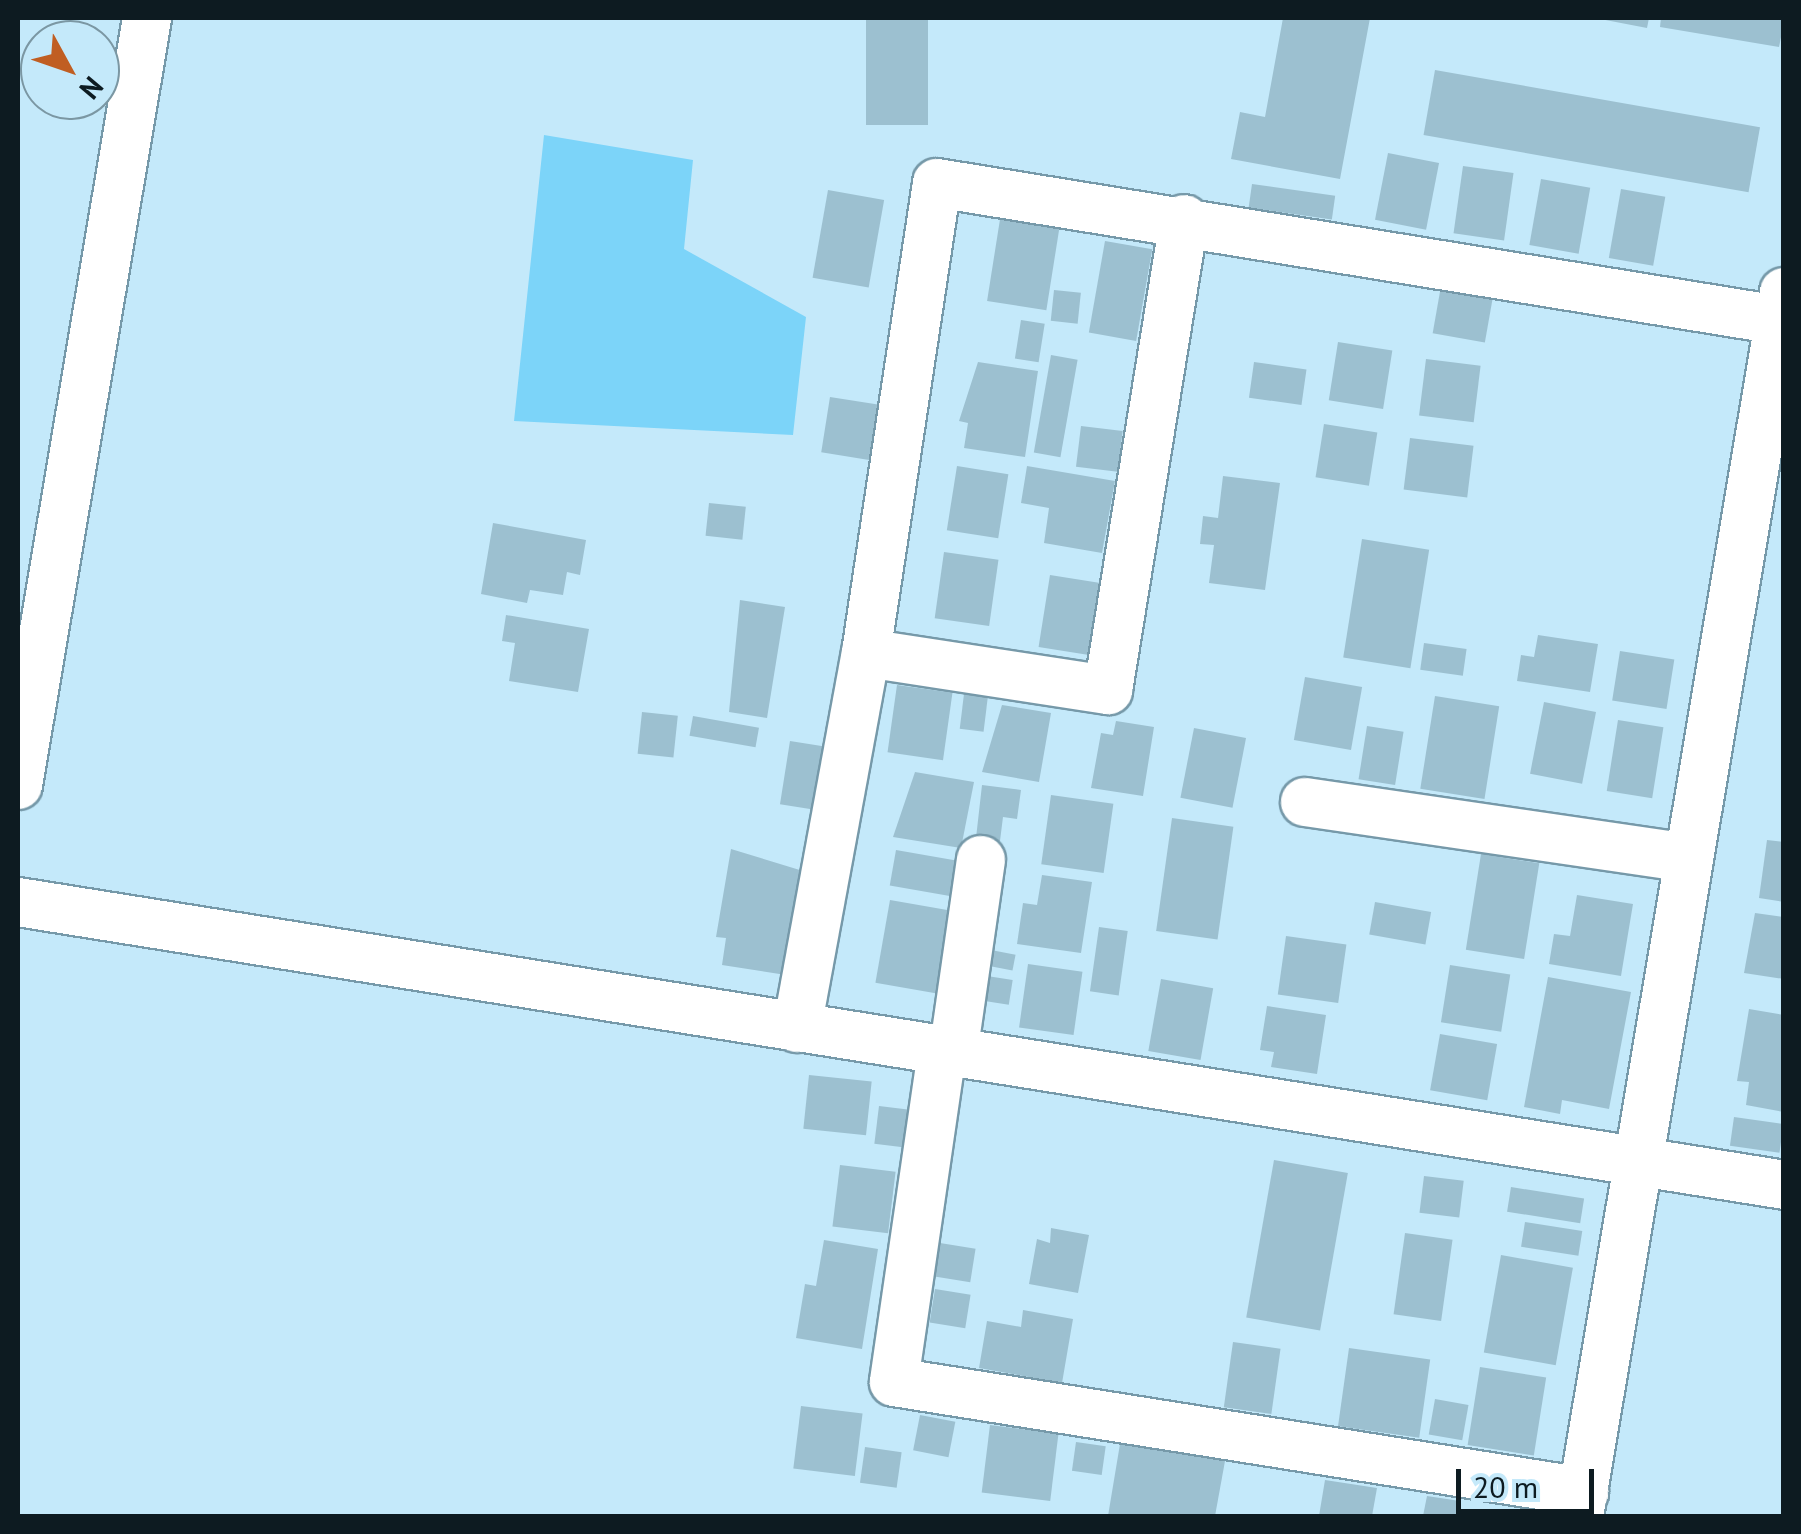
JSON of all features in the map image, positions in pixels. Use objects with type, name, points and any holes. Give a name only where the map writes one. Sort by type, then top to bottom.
[{"type":"street","points":[[18,785],[147,18]]},
{"type":"street","points":[[797,1028],[866,654],[936,182],[1782,307],[1581,1504],[894,1382],[981,860]]},
{"type":"street","points":[[866,654],[1108,690],[1184,219]]},
{"type":"street","points":[[1306,802],[1689,858]]},
{"type":"street","points":[[18,902],[1784,1186]]},
{"type":"shaded area","points":[[544,135],[693,160],[684,249],[806,317],[793,435],[514,421]]},
{"type":"building","points":[[866,18],[928,18],[928,125],[866,125]]},
{"type":"building","points":[[1283,18],[1370,18],[1340,179],[1231,159],[1240,112],[1265,117]]},
{"type":"building","points":[[1595,18],[1649,18],[1647,28]]},
{"type":"building","points":[[1661,18],[1784,18],[1784,22],[1779,47],[1660,27]]},
{"type":"building","points":[[1435,70],[1760,127],[1749,192],[1424,135]]},
{"type":"building","points":[[1388,153],[1439,163],[1426,230],[1375,220]]},
{"type":"building","points":[[1463,166],[1514,173],[1504,240],[1454,233]]},
{"type":"building","points":[[1541,179],[1590,188],[1579,254],[1529,245]]},
{"type":"building","points":[[1252,184],[1335,196],[1332,219],[1249,208]]},
{"type":"building","points":[[1621,189],[1665,197],[1653,266],[1609,258]]},
{"type":"building","points":[[828,190],[884,200],[869,288],[813,278]]},
{"type":"building","points":[[1001,213],[1060,222],[1046,310],[987,301]]},
{"type":"building","points":[[1105,241],[1152,249],[1136,341],[1089,333]]},
{"type":"building","points":[[1441,286],[1493,295],[1485,342],[1433,333]]},
{"type":"building","points":[[1054,290],[1081,293],[1078,324],[1051,321]]},
{"type":"building","points":[[1021,320],[1045,324],[1039,362],[1015,359]]},
{"type":"building","points":[[1338,342],[1392,351],[1383,409],[1329,400]]},
{"type":"building","points":[[1051,355],[1078,360],[1060,457],[1034,452]]},
{"type":"building","points":[[1426,359],[1481,366],[1474,422],[1419,416]]},
{"type":"building","points":[[978,362],[1038,371],[1025,457],[964,448],[968,423],[959,421]]},
{"type":"building","points":[[1254,362],[1306,369],[1301,405],[1249,398]]},
{"type":"building","points":[[830,397],[879,405],[871,460],[821,452]]},
{"type":"building","points":[[1324,424],[1377,432],[1369,486],[1316,477]]},
{"type":"building","points":[[1081,426],[1123,431],[1118,472],[1076,467]]},
{"type":"building","points":[[1410,438],[1474,446],[1467,497],[1404,490]]},
{"type":"building","points":[[957,466],[1008,474],[998,538],[947,530]]},
{"type":"building","points":[[1027,466],[1115,481],[1102,553],[1044,543],[1049,508],[1021,503]]},
{"type":"building","points":[[1223,476],[1280,483],[1265,590],[1209,583],[1214,545],[1200,544],[1203,516],[1218,518]]},
{"type":"building","points":[[709,503],[746,507],[742,540],[706,536]]},
{"type":"building","points":[[493,523],[586,540],[580,575],[567,572],[563,595],[530,590],[527,603],[481,594]]},
{"type":"building","points":[[1362,539],[1429,550],[1410,668],[1343,658]]},
{"type":"building","points":[[944,552],[998,560],[989,626],[935,618]]},
{"type":"building","points":[[1050,575],[1100,583],[1089,655],[1039,647]]},
{"type":"building","points":[[740,600],[785,607],[767,718],[729,712]]},
{"type":"building","points":[[506,615],[589,629],[578,692],[509,681],[515,643],[502,641]]},
{"type":"building","points":[[1538,635],[1598,644],[1590,692],[1517,681],[1521,655],[1534,657]]},
{"type":"building","points":[[1424,643],[1467,649],[1463,676],[1420,670]]},
{"type":"building","points":[[1620,651],[1674,660],[1667,709],[1612,700]]},
{"type":"building","points":[[1305,677],[1362,687],[1351,750],[1294,740]]},
{"type":"building","points":[[897,685],[952,693],[943,760],[888,752]]},
{"type":"building","points":[[964,694],[988,697],[984,732],[960,729]]},
{"type":"building","points":[[1435,696],[1499,706],[1484,799],[1420,789]]},
{"type":"building","points":[[1544,702],[1596,712],[1582,784],[1530,774]]},
{"type":"building","points":[[1002,705],[1051,713],[1039,782],[982,772]]},
{"type":"building","points":[[642,712],[678,716],[673,758],[638,754]]},
{"type":"building","points":[[693,716],[759,728],[756,747],[690,736]]},
{"type":"building","points":[[1618,720],[1663,727],[1652,798],[1607,791]]},
{"type":"building","points":[[1116,721],[1154,727],[1143,796],[1091,788],[1101,733],[1113,735]]},
{"type":"building","points":[[1367,726],[1404,732],[1395,785],[1359,779]]},
{"type":"building","points":[[1194,728],[1246,738],[1232,808],[1180,798]]},
{"type":"building","points":[[790,741],[830,747],[819,810],[780,804]]},
{"type":"building","points":[[915,772],[974,782],[961,848],[893,837]]},
{"type":"building","points":[[982,785],[1021,790],[1017,819],[1003,817],[1000,841],[976,838]]},
{"type":"building","points":[[1051,795],[1113,804],[1104,873],[1041,864]]},
{"type":"building","points":[[1172,818],[1233,827],[1218,940],[1156,931]]},
{"type":"building","points":[[1767,840],[1784,842],[1784,902],[1759,898]]},
{"type":"building","points":[[731,849],[803,871],[786,975],[722,965],[726,938],[716,937]]},
{"type":"building","points":[[896,850],[969,863],[963,898],[890,885]]},
{"type":"building","points":[[1481,854],[1539,863],[1524,959],[1466,950]]},
{"type":"building","points":[[1042,875],[1092,882],[1081,953],[1017,944],[1023,903],[1037,905]]},
{"type":"building","points":[[1577,895],[1633,904],[1621,976],[1549,964],[1554,934],[1570,936]]},
{"type":"building","points":[[890,900],[953,911],[938,994],[875,983]]},
{"type":"building","points":[[1375,902],[1431,912],[1425,944],[1369,934]]},
{"type":"building","points":[[1755,913],[1784,917],[1784,979],[1744,973]]},
{"type":"building","points":[[1099,927],[1128,931],[1119,995],[1090,991]]},
{"type":"building","points":[[1286,936],[1346,944],[1338,1003],[1278,994]]},
{"type":"building","points":[[991,950],[1016,955],[1012,970],[988,966]]},
{"type":"building","points":[[1028,964],[1082,972],[1074,1035],[1019,1027]]},
{"type":"building","points":[[1450,965],[1510,975],[1501,1032],[1441,1022]]},
{"type":"building","points":[[987,976],[1013,980],[1009,1005],[983,1001]]},
{"type":"building","points":[[1548,977],[1631,992],[1609,1109],[1562,1100],[1560,1114],[1524,1107]]},
{"type":"building","points":[[1161,979],[1213,988],[1201,1060],[1148,1051]]},
{"type":"building","points":[[1267,1006],[1326,1015],[1317,1074],[1271,1067],[1274,1052],[1260,1050]]},
{"type":"building","points":[[1749,1009],[1784,1015],[1784,1112],[1746,1105],[1749,1082],[1737,1081]]},
{"type":"building","points":[[1440,1034],[1497,1044],[1487,1100],[1430,1090]]},
{"type":"building","points":[[809,1075],[872,1082],[866,1135],[803,1129]]},
{"type":"building","points":[[879,1106],[910,1110],[905,1147],[874,1144]]},
{"type":"building","points":[[1734,1117],[1784,1124],[1779,1153],[1730,1146]]},
{"type":"building","points":[[1274,1160],[1348,1173],[1320,1331],[1246,1318]]},
{"type":"building","points":[[840,1165],[896,1172],[888,1233],[832,1227]]},
{"type":"building","points":[[1424,1176],[1464,1181],[1459,1218],[1419,1213]]},
{"type":"building","points":[[1511,1187],[1584,1199],[1580,1223],[1507,1212]]},
{"type":"building","points":[[1525,1222],[1582,1231],[1578,1256],[1521,1247]]},
{"type":"building","points":[[1051,1228],[1089,1235],[1078,1293],[1029,1284],[1037,1239],[1050,1243]]},
{"type":"building","points":[[1405,1233],[1453,1240],[1441,1321],[1394,1314]]},
{"type":"building","points":[[824,1240],[878,1249],[862,1349],[796,1338],[805,1284],[816,1286]]},
{"type":"building","points":[[940,1243],[976,1249],[970,1282],[935,1277]]},
{"type":"building","points":[[1501,1255],[1573,1268],[1556,1365],[1484,1352]]},
{"type":"building","points":[[935,1289],[971,1295],[965,1328],[930,1323]]},
{"type":"building","points":[[1023,1310],[1073,1319],[1062,1383],[979,1368],[987,1321],[1021,1327]]},
{"type":"building","points":[[1233,1342],[1281,1349],[1271,1414],[1224,1407]]},
{"type":"building","points":[[1349,1348],[1430,1359],[1419,1438],[1338,1426]]},
{"type":"building","points":[[1480,1367],[1546,1377],[1534,1456],[1468,1445]]},
{"type":"building","points":[[1435,1399],[1468,1405],[1462,1440],[1429,1434]]},
{"type":"building","points":[[801,1406],[863,1414],[855,1476],[793,1469]]},
{"type":"building","points":[[920,1415],[955,1422],[948,1457],[913,1450]]},
{"type":"building","points":[[990,1425],[1058,1433],[1050,1501],[982,1492]]},
{"type":"building","points":[[1076,1442],[1106,1446],[1102,1475],[1072,1471]]},
{"type":"building","points":[[1120,1444],[1225,1461],[1215,1516],[1108,1516]]},
{"type":"building","points":[[865,1447],[902,1452],[897,1488],[860,1483]]},
{"type":"building","points":[[1325,1480],[1377,1488],[1372,1516],[1319,1516]]},
{"type":"building","points":[[1427,1496],[1460,1501],[1457,1516],[1423,1516]]}]
